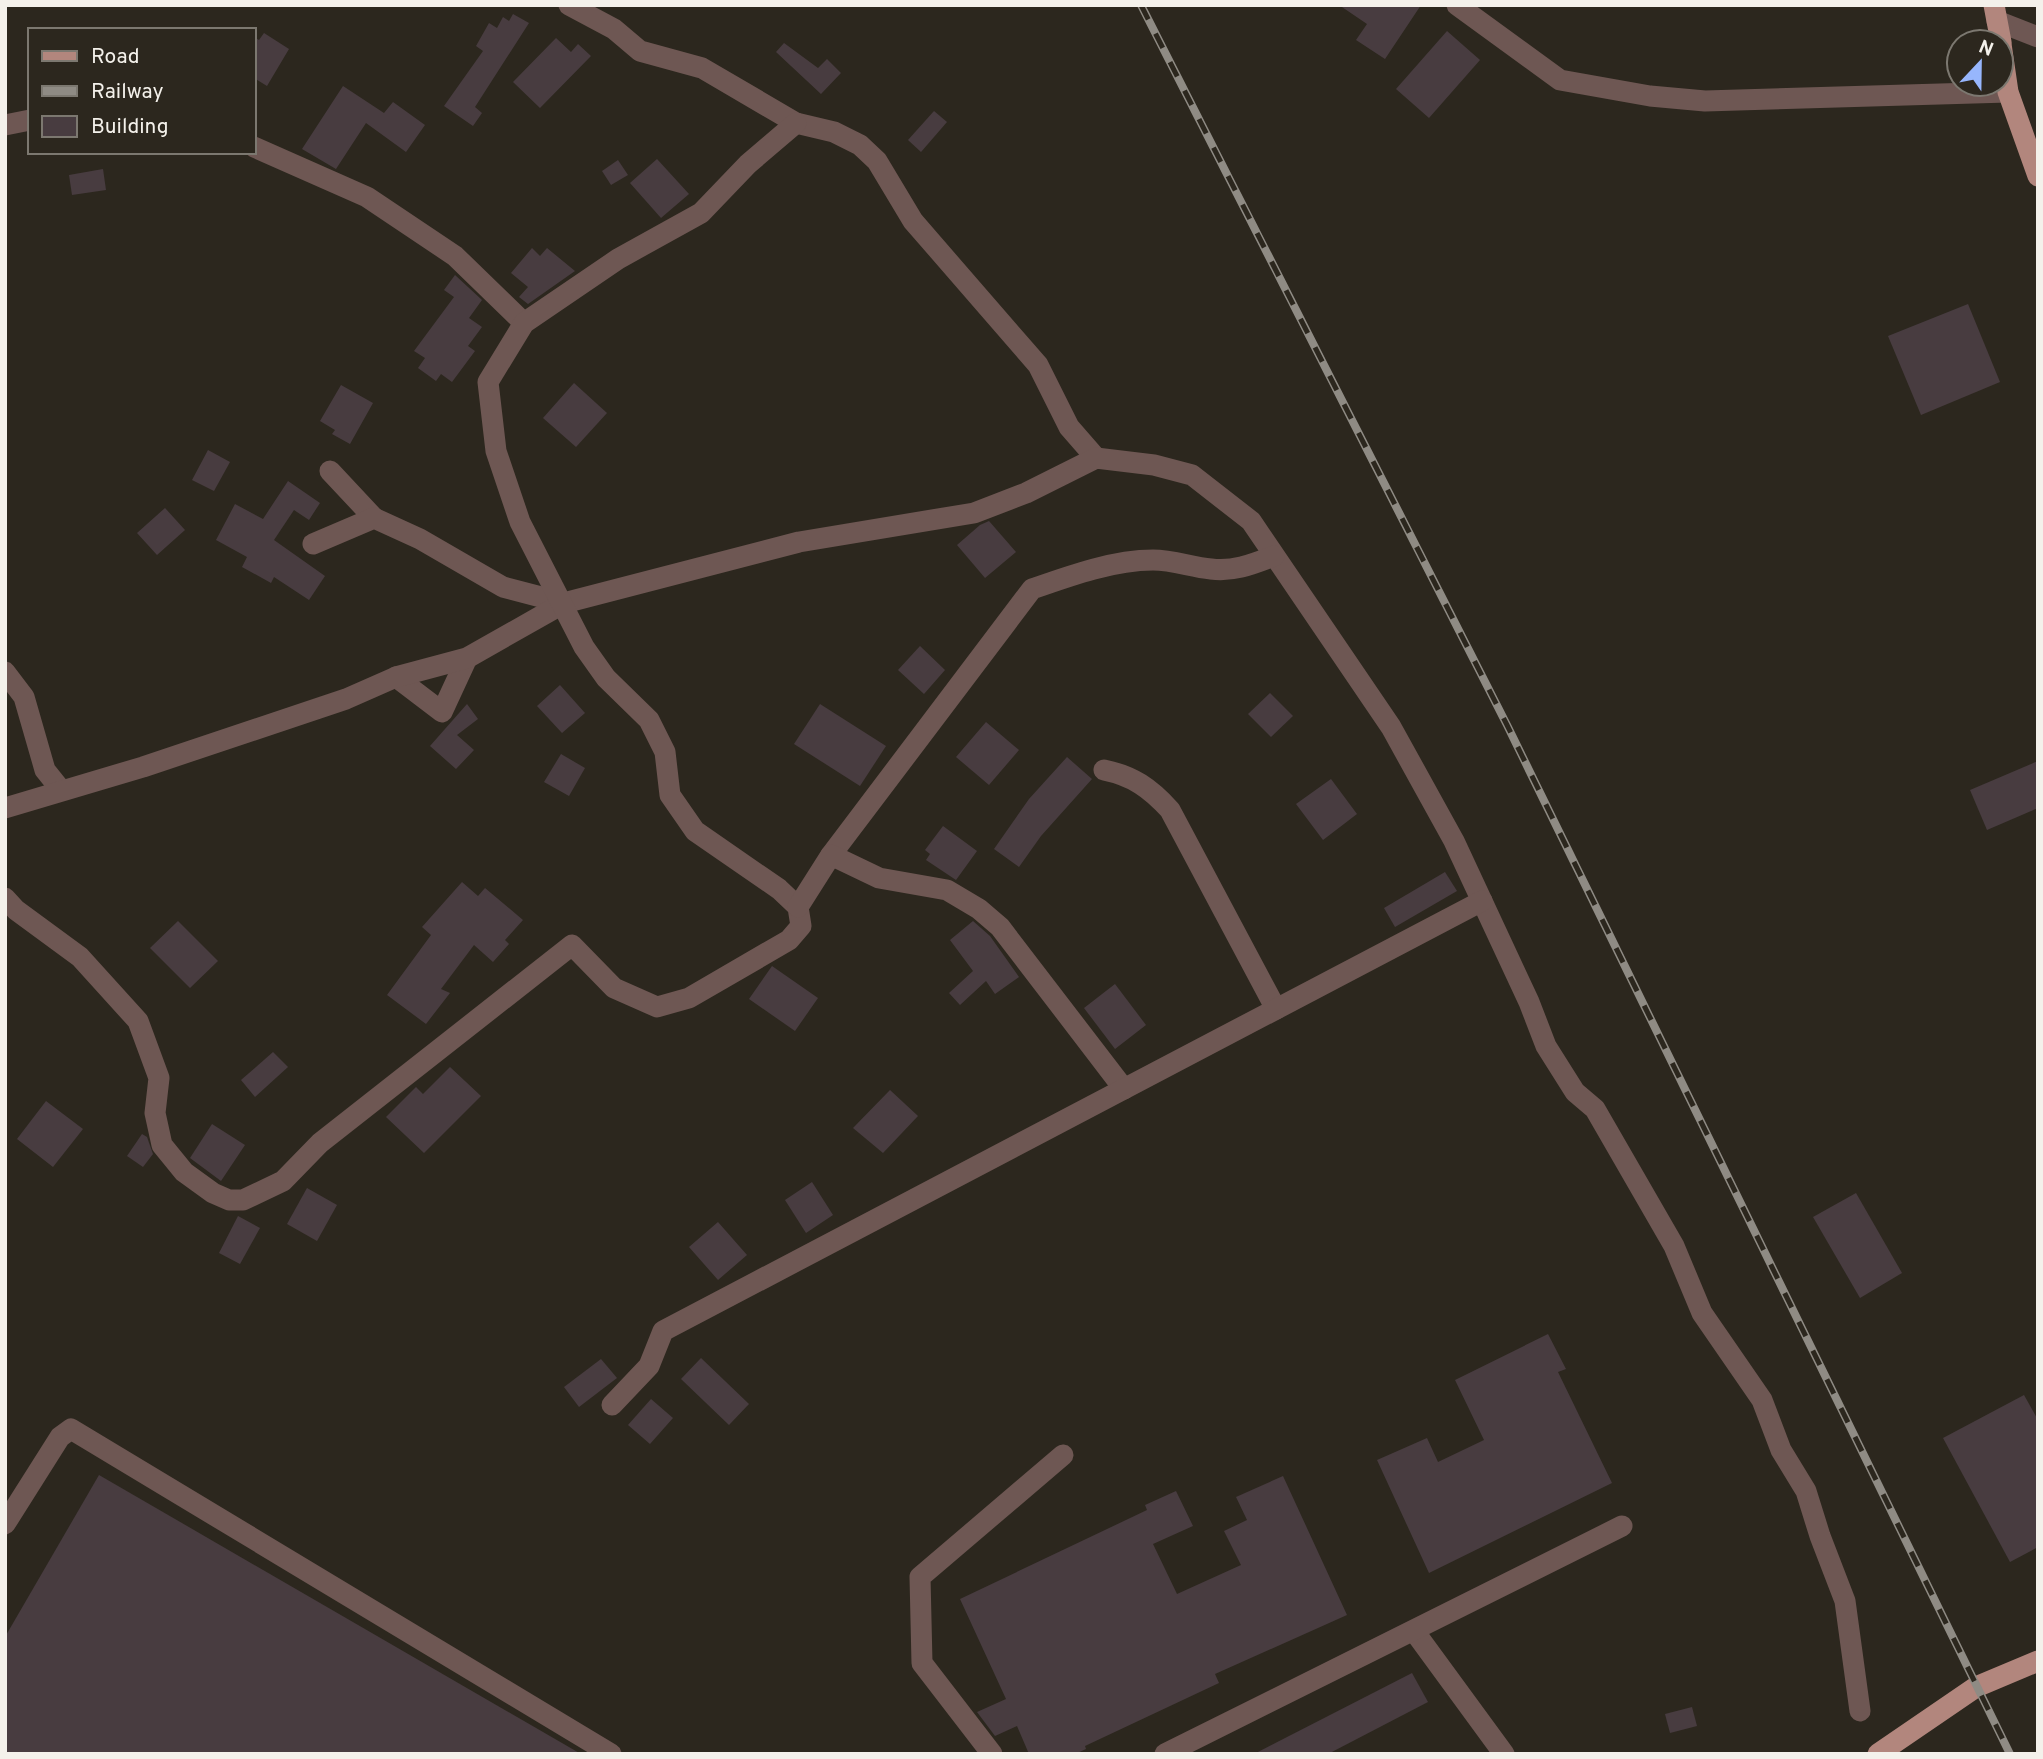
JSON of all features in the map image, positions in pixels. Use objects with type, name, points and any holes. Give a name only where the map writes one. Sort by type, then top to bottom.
[{"type":"main road","points":[[2010,98],[2038,176]]},
{"type":"main road","points":[[1878,1754],[1976,1687],[2038,1661]]},
{"type":"street","points":[[569,5],[614,29],[640,51],[702,68],[796,123],[834,132],[860,145],[877,161],[913,221],[1038,365],[1069,427],[1096,458]]},
{"type":"street","points":[[1457,5],[1560,80],[1650,96],[1705,101],[1945,94]]},
{"type":"street","points":[[1996,13],[2038,37]]},
{"type":"street","points":[[5,125],[28,120]]},
{"type":"street","points":[[5,898],[16,910],[80,957],[138,1021],[159,1078],[155,1113],[162,1145],[184,1172],[229,1200],[243,1200],[284,1181],[320,1143],[572,946],[614,988],[657,1007],[690,998],[789,940],[801,926],[798,907],[779,889],[695,831],[670,795],[665,752],[649,720],[606,678],[591,658],[520,522],[496,451],[488,382],[524,323],[618,259],[701,214],[748,164],[796,123]]},
{"type":"street","points":[[256,148],[367,197],[455,256],[524,323]]},
{"type":"street","points":[[5,808],[143,767],[320,708],[396,677],[467,658],[564,603],[799,542],[974,513],[1026,494],[1096,458],[1154,465],[1192,475],[1251,521],[1391,727],[1454,841],[1546,1046],[1575,1092],[1595,1110],[1674,1246],[1702,1313],[1762,1400],[1781,1450],[1806,1491],[1819,1536],[1845,1601],[1860,1711]]},
{"type":"street","points":[[330,471],[373,518],[420,539],[503,587],[564,603]]},
{"type":"street","points":[[313,544],[373,518]]},
{"type":"street","points":[[798,907],[831,855],[1032,589],[1068,576],[1149,560],[1180,561],[1221,569],[1242,568],[1274,556]]},
{"type":"street","points":[[396,677],[442,712],[467,658]]},
{"type":"street","points":[[5,672],[24,698],[45,770],[61,790]]},
{"type":"street","points":[[1104,770],[1128,775],[1150,788],[1170,810],[1276,1009]]},
{"type":"street","points":[[831,855],[879,878],[947,890],[979,909],[1000,927],[1125,1088]]},
{"type":"street","points":[[612,1405],[649,1366],[663,1331],[1482,901]]},
{"type":"street","points":[[5,1524],[60,1437],[71,1429],[611,1754]]},
{"type":"street","points":[[992,1754],[922,1663],[920,1577],[1063,1455]]},
{"type":"street","points":[[1165,1754],[1622,1526]]},
{"type":"street","points":[[1415,1631],[1504,1754]]},
{"type":"building","points":[[1339,5],[1421,5],[1385,59],[1356,40],[1367,24]]},
{"type":"building","points":[[513,14],[529,23],[475,107],[482,113],[473,126],[444,106],[483,51],[476,46],[489,23],[497,28],[503,17],[509,21]]},
{"type":"building","points":[[1447,31],[1480,60],[1429,118],[1396,89]]},
{"type":"building","points":[[264,33],[289,49],[267,86],[256,79],[256,38],[259,40]]},
{"type":"building","points":[[556,38],[571,52],[578,44],[591,56],[540,108],[513,82]]},
{"type":"building","points":[[784,43],[818,68],[827,59],[841,73],[821,94],[776,52]]},
{"type":"building","points":[[343,86],[384,113],[393,102],[425,125],[406,152],[366,123],[336,169],[302,149]]},
{"type":"building","points":[[934,111],[947,122],[921,152],[908,140]]},
{"type":"building","points":[[657,159],[689,194],[661,218],[630,183]]},
{"type":"building","points":[[618,160],[628,175],[611,185],[602,171]]},
{"type":"building","points":[[103,169],[106,190],[72,195],[69,175]]},
{"type":"building","points":[[532,248],[540,256],[547,248],[575,271],[528,304],[519,297],[528,287],[511,273]]},
{"type":"building","points":[[455,275],[482,300],[469,318],[482,327],[468,346],[475,351],[452,382],[441,374],[436,381],[418,368],[425,358],[414,351],[454,297],[444,290]]},
{"type":"building","points":[[1968,304],[2000,382],[1921,415],[1888,336]]},
{"type":"building","points":[[574,383],[607,413],[576,447],[543,418]]},
{"type":"building","points":[[341,385],[373,403],[350,444],[332,434],[335,430],[320,421]]},
{"type":"building","points":[[208,450],[230,462],[214,491],[192,480]]},
{"type":"building","points":[[288,481],[320,503],[309,520],[294,510],[274,540],[325,576],[309,600],[274,577],[271,583],[242,567],[247,557],[216,540],[235,504],[263,519]]},
{"type":"building","points":[[165,508],[185,530],[157,555],[137,533]]},
{"type":"building","points":[[989,521],[1016,552],[985,578],[957,545],[980,525]]},
{"type":"building","points":[[920,646],[945,670],[924,694],[898,670]]},
{"type":"building","points":[[560,685],[585,713],[562,733],[537,706]]},
{"type":"building","points":[[1270,693],[1293,716],[1271,737],[1248,714]]},
{"type":"building","points":[[467,704],[478,719],[457,735],[474,750],[456,769],[430,746]]},
{"type":"building","points":[[820,704],[886,746],[860,786],[794,744]]},
{"type":"building","points":[[986,722],[1019,750],[989,785],[956,757]]},
{"type":"building","points":[[561,754],[585,768],[569,796],[544,782]]},
{"type":"building","points":[[1067,757],[1092,779],[1041,836],[1019,867],[994,849],[1029,799]]},
{"type":"building","points":[[2038,761],[2038,808],[1987,830],[1970,790]]},
{"type":"building","points":[[1331,779],[1357,814],[1323,840],[1296,804]]},
{"type":"building","points":[[943,826],[977,851],[956,880],[926,860],[930,854],[925,850]]},
{"type":"building","points":[[1445,872],[1457,891],[1395,927],[1384,908]]},
{"type":"building","points":[[462,882],[478,896],[485,888],[523,920],[505,940],[509,944],[493,962],[474,945],[441,989],[450,993],[426,1024],[387,995],[431,935],[422,927]]},
{"type":"building","points":[[178,921],[218,961],[190,988],[150,948]]},
{"type":"building","points":[[973,921],[990,936],[1019,977],[995,994],[986,981],[960,1005],[949,993],[973,971],[950,940]]},
{"type":"building","points":[[772,966],[818,998],[795,1031],[749,999]]},
{"type":"building","points":[[1115,984],[1146,1025],[1115,1049],[1084,1008]]},
{"type":"building","points":[[273,1052],[288,1067],[255,1097],[241,1080]]},
{"type":"building","points":[[450,1067],[481,1096],[424,1153],[386,1117],[416,1087],[423,1094]]},
{"type":"building","points":[[890,1090],[918,1116],[883,1153],[853,1128]]},
{"type":"building","points":[[46,1101],[83,1129],[53,1167],[17,1139]]},
{"type":"building","points":[[212,1124],[245,1145],[221,1181],[190,1158]]},
{"type":"building","points":[[142,1134],[147,1137],[153,1154],[143,1167],[127,1156]]},
{"type":"building","points":[[812,1182],[833,1215],[806,1233],[785,1200]]},
{"type":"building","points":[[307,1188],[337,1205],[317,1241],[287,1224]]},
{"type":"building","points":[[1856,1193],[1902,1273],[1860,1298],[1813,1217]]},
{"type":"building","points":[[238,1216],[260,1228],[240,1264],[219,1253]]},
{"type":"building","points":[[718,1222],[747,1255],[718,1280],[689,1247]]},
{"type":"building","points":[[1548,1334],[1566,1369],[1558,1372],[1612,1483],[1429,1573],[1377,1460],[1427,1438],[1438,1462],[1484,1440],[1455,1380]]},
{"type":"building","points":[[701,1358],[749,1404],[729,1425],[681,1379]]},
{"type":"building","points":[[601,1359],[617,1378],[579,1407],[564,1387]]},
{"type":"building","points":[[2024,1395],[2038,1420],[2038,1547],[2010,1562],[1943,1438]]},
{"type":"building","points":[[651,1399],[673,1418],[650,1444],[628,1425]]},
{"type":"building","points":[[99,1475],[581,1754],[5,1754],[5,1637]]},
{"type":"building","points":[[1283,1476],[1347,1615],[1215,1674],[1219,1683],[1085,1746],[1086,1749],[1075,1754],[1029,1754],[1017,1726],[995,1736],[977,1712],[1006,1699],[960,1599],[1147,1510],[1145,1505],[1176,1491],[1193,1526],[1153,1544],[1177,1594],[1241,1565],[1224,1531],[1247,1520],[1236,1497]]},
{"type":"building","points":[[1412,1673],[1428,1702],[1328,1754],[1254,1754]]},
{"type":"building","points":[[1692,1707],[1697,1726],[1670,1733],[1665,1714]]},
{"type":"railway","points":[[1141,5],[1507,725],[2010,1754]]}]
